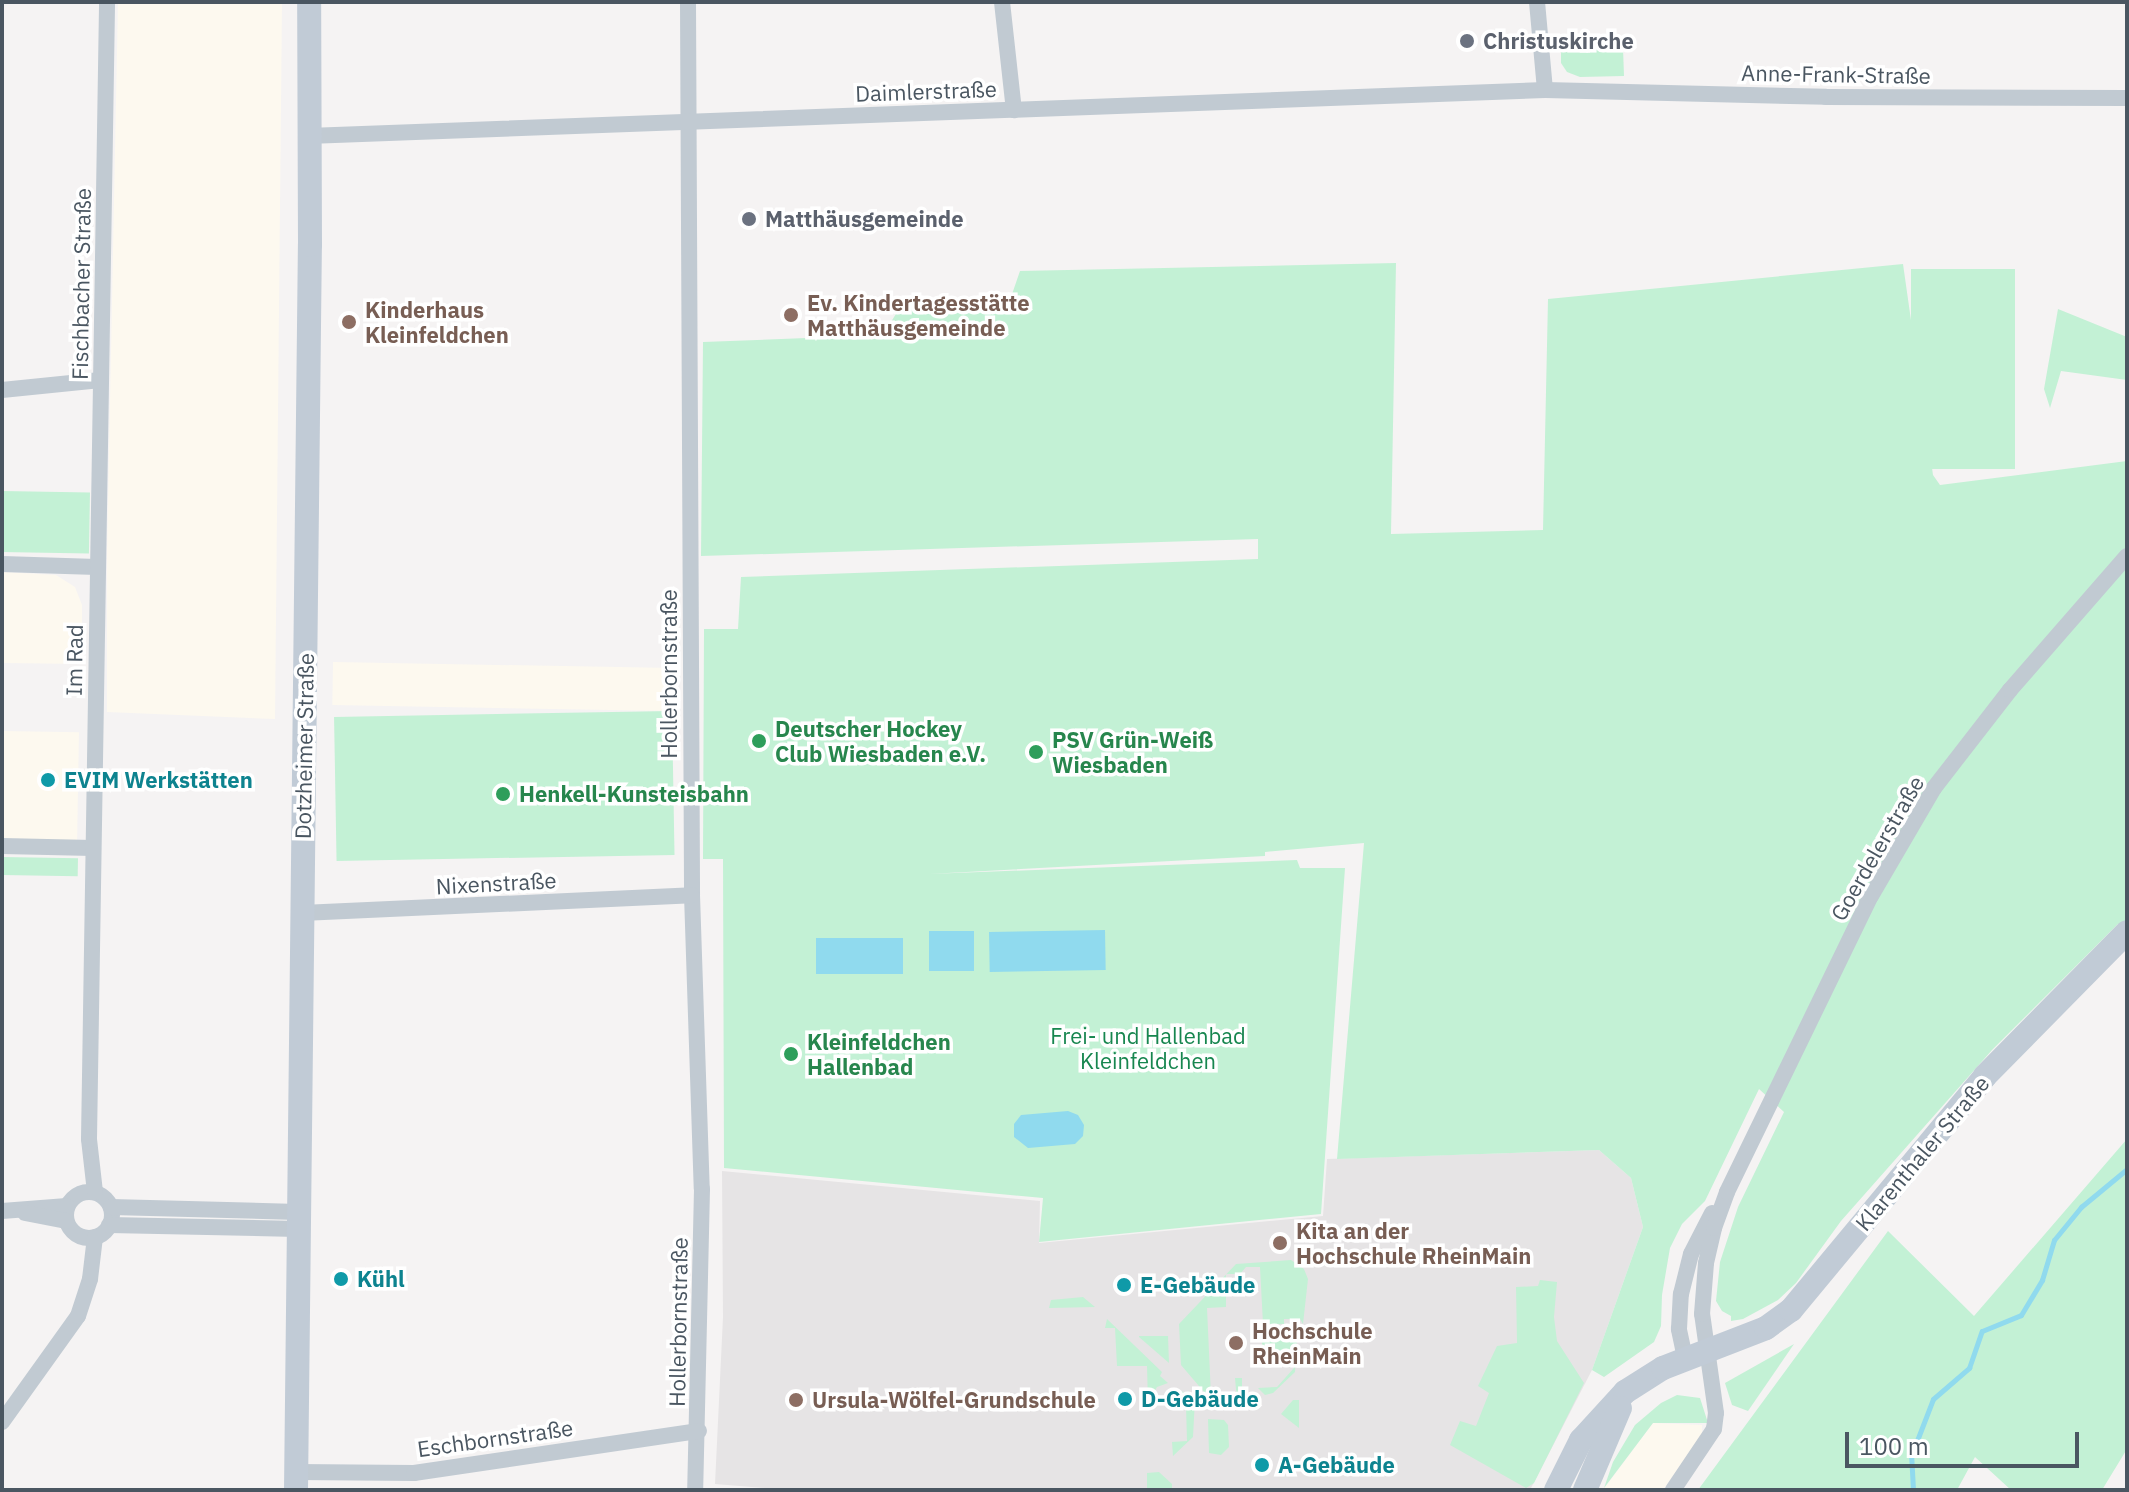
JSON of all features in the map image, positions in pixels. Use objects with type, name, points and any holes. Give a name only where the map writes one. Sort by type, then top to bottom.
[{"type":"main road","name":"Dotzheimer Straße","points":[[296,1481],[309,2]]},
{"type":"main road","name":"Klarenthaler Straße","points":[[1556,1490],[1573,1454],[1592,1426],[1643,1379],[1771,1325],[1808,1293],[1985,1076],[2127,932]]},
{"type":"main road","name":"Klarenthaler Straße","points":[[1585,1490],[1611,1424],[1643,1379]]},
{"type":"street","name":"Fischbacher Straße","points":[[97,567],[107,2]]},
{"type":"street","name":"Hollerbornstraße","points":[[688,2],[692,895],[702,1189],[699,1431],[695,1490]]},
{"type":"street","points":[[1002,2],[1014,110]]},
{"type":"street","points":[[1537,2],[1545,90]]},
{"type":"street","name":"Daimlerstraße","points":[[308,136],[1545,90]]},
{"type":"street","name":"Anne-Frank-Straße","points":[[1545,90],[1826,97],[2127,98]]},
{"type":"street","points":[[2,390],[100,380]]},
{"type":"street","name":"Goerdelerstraße","points":[[1695,1355],[1679,1329],[1685,1274],[1699,1235],[1727,1192],[1871,896],[1934,788],[2010,690],[2125,557]]},
{"type":"street","points":[[2,564],[97,567]]},
{"type":"street","name":"Im Rad","points":[[87,1193],[97,567]]},
{"type":"street","points":[[2,846],[93,848]]},
{"type":"street","name":"Nixenstraße","points":[[302,913],[692,895]]},
{"type":"street","name":"Goerdelerstraße","points":[[1695,1355],[1706,1263],[1727,1192]]},
{"type":"street","points":[[67,1214],[87,1193],[111,1207],[298,1220]]},
{"type":"street","points":[[109,1225],[111,1207]]},
{"type":"street","points":[[2,1211],[67,1214]]},
{"type":"street","points":[[67,1214],[72,1231],[89,1237]]},
{"type":"street","points":[[89,1237],[109,1225],[298,1220]]},
{"type":"street","points":[[2,1422],[73,1325],[85,1296],[89,1237]]},
{"type":"street","points":[[1673,1490],[1714,1429],[1715,1405],[1695,1355]]},
{"type":"street","name":"Eschbornstraße","points":[[296,1481],[414,1473],[699,1431]]},
{"type":"shaded area","points":[[118,2],[282,2],[275,719],[107,712],[107,551]]},
{"type":"shaded area","points":[[2,572],[56,575],[75,587],[82,605],[82,664],[4,663],[2,681]]},
{"type":"shaded area","points":[[333,662],[673,668],[672,711],[332,705]]},
{"type":"shaded area","points":[[2,731],[79,732],[77,842],[2,841]]},
{"type":"shaded area","name":"Hochschule RheinMain","points":[[1599,1150],[1631,1178],[1643,1227],[1592,1370],[1530,1490],[789,1490],[715,1484],[723,1317],[722,1171],[1040,1201],[1039,1243],[1323,1216],[1327,1159]]},
{"type":"shaded area","points":[[1653,1423],[1702,1425],[1702,1434],[1663,1490],[1603,1490]]},
{"type":"green space","points":[[1623,48],[1624,76],[1580,77],[1567,72],[1561,63],[1561,49]]},
{"type":"green space","name":"Frei- und Hallenbad Kleinfeldchen","points":[[1396,263],[1391,534],[1543,530],[1548,299],[1903,264],[1933,475],[1940,485],[2127,461],[2127,938],[2118,924],[1992,1050],[1841,1221],[1796,1283],[1778,1300],[1743,1319],[1731,1321],[1731,1316],[1722,1311],[1716,1301],[1720,1262],[1738,1207],[1784,1112],[1759,1089],[1705,1201],[1682,1224],[1670,1248],[1662,1295],[1661,1326],[1654,1342],[1604,1377],[1592,1370],[1643,1227],[1631,1178],[1599,1150],[1337,1159],[1364,843],[1265,852],[1265,856],[929,874],[1297,860],[1300,868],[1345,868],[1321,1214],[1039,1242],[1043,1198],[724,1168],[723,859],[703,859],[704,629],[738,629],[741,577],[1258,559],[1258,539],[701,556],[703,342],[883,335],[902,304],[1010,300],[1020,271]]},
{"type":"green space","points":[[1911,269],[2015,269],[2015,469],[1911,469]]},
{"type":"green space","points":[[2058,309],[2127,337],[2127,380],[2061,371],[2050,408],[2044,389]]},
{"type":"green space","points":[[2,491],[90,493],[89,554],[2,552]]},
{"type":"green space","name":"Henkell-Kunsteisbahn","points":[[672,711],[675,855],[337,861],[334,717]]},
{"type":"green space","points":[[2,857],[78,858],[78,876],[2,875]]},
{"type":"green space","points":[[2127,1139],[2127,1449],[2102,1490],[2011,1490],[1975,1457],[1957,1490],[1698,1490],[1888,1231],[1974,1316]]},
{"type":"green space","points":[[1291,1260],[1304,1269],[1308,1279],[1303,1324],[1300,1319],[1284,1319],[1284,1324],[1263,1324],[1260,1267],[1246,1267],[1240,1274],[1226,1274],[1236,1264]]},
{"type":"green space","points":[[1226,1275],[1226,1307],[1207,1308],[1211,1396],[1217,1402],[1237,1401],[1235,1378],[1242,1378],[1242,1396],[1236,1405],[1216,1406],[1181,1365],[1179,1324]]},
{"type":"green space","points":[[1540,1280],[1557,1282],[1554,1317],[1557,1341],[1584,1383],[1534,1483],[1526,1488],[1450,1445],[1460,1421],[1476,1426],[1489,1393],[1478,1386],[1497,1346],[1517,1343],[1516,1287],[1538,1286]]},
{"type":"green space","points":[[1083,1297],[1095,1307],[1049,1308],[1051,1300]]},
{"type":"green space","points":[[1107,1319],[1162,1372],[1160,1376],[1168,1383],[1157,1387],[1148,1403],[1147,1366],[1117,1366],[1115,1328],[1105,1328]]},
{"type":"green space","points":[[1290,1333],[1297,1336],[1295,1372],[1273,1393],[1265,1395],[1258,1388],[1277,1387],[1294,1368],[1294,1352],[1262,1354],[1262,1335]]},
{"type":"green space","points":[[1139,1336],[1168,1336],[1169,1363],[1139,1337]]},
{"type":"green space","points":[[1794,1344],[1748,1411],[1732,1405],[1725,1383]]},
{"type":"green space","points":[[1181,1391],[1195,1399],[1193,1437],[1173,1456],[1172,1442],[1187,1441],[1186,1406],[1173,1406]]},
{"type":"green space","points":[[1677,1395],[1700,1398],[1708,1423],[1653,1423],[1604,1488],[1613,1462],[1635,1425],[1661,1403]]},
{"type":"green space","points":[[1293,1400],[1299,1400],[1299,1428],[1281,1414]]},
{"type":"green space","points":[[1208,1419],[1224,1420],[1228,1425],[1229,1447],[1221,1455],[1209,1453]]},
{"type":"green space","points":[[1159,1472],[1172,1484],[1172,1490],[1147,1490],[1147,1473]]},
{"type":"water","points":[[1105,930],[1106,970],[990,972],[989,932]]},
{"type":"water","points":[[929,931],[974,931],[974,971],[929,971]]},
{"type":"water","points":[[816,938],[903,938],[903,974],[816,974]]},
{"type":"water","points":[[1068,1111],[1078,1115],[1084,1125],[1083,1136],[1075,1144],[1028,1148],[1014,1137],[1014,1124],[1021,1115]]},
{"type":"waterway","points":[[1913,1490],[1911,1456],[1933,1399],[1969,1368],[1982,1331],[2021,1315],[2042,1280],[2054,1240],[2081,1207],[2127,1169]]},
{"type":"place","name":"Christuskirche","points":[[1467,41]]},
{"type":"place","name":"Matthäusgemeinde","points":[[749,219]]},
{"type":"place","name":"Ev. Kindertagesstätte Matthäusgemeinde","points":[[791,315]]},
{"type":"place","name":"Kinderhaus Kleinfeldchen","points":[[349,322]]},
{"type":"place","name":"Deutscher Hockey Club Wiesbaden e.V.","points":[[759,741]]},
{"type":"place","name":"PSV Grün-Weiß Wiesbaden","points":[[1036,752]]},
{"type":"place","name":"EVIM Werkstätten","points":[[48,780]]},
{"type":"place","name":"Henkell-Kunsteisbahn","points":[[503,794]]},
{"type":"place","name":"Kleinfeldchen Hallenbad","points":[[791,1054]]},
{"type":"place","name":"Kita an der Hochschule RheinMain","points":[[1280,1243]]},
{"type":"place","name":"Kühl","points":[[341,1279]]},
{"type":"place","name":"E-Gebäude","points":[[1124,1285]]},
{"type":"place","name":"Hochschule RheinMain","points":[[1236,1343]]},
{"type":"place","name":"D-Gebäude","points":[[1125,1399]]},
{"type":"place","name":"Ursula-Wölfel-Grundschule","points":[[796,1400]]},
{"type":"place","name":"A-Gebäude","points":[[1262,1465]]}]
